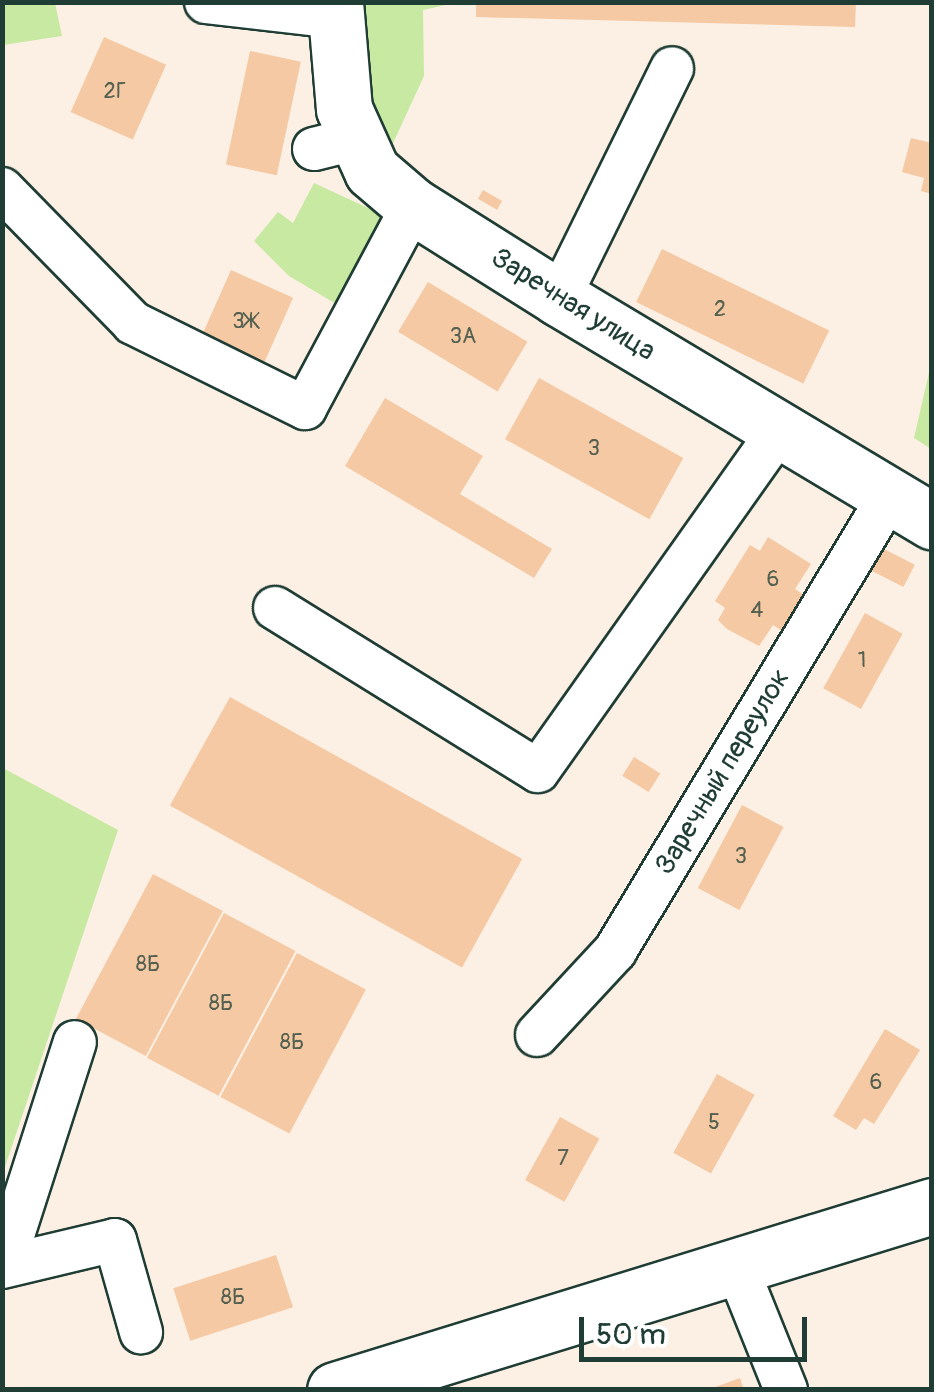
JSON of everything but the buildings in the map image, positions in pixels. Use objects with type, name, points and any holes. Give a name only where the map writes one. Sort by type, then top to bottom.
[{"type":"main road","name":"Заречная улица","points":[[336,10],[344,109],[334,144],[412,206],[911,508]]},
{"type":"main road","points":[[335,1390],[734,1263],[932,1206]]},
{"type":"lane","points":[[206,2],[336,10]]},
{"type":"lane","points":[[559,298],[672,68]]},
{"type":"lane","points":[[2,188],[133,323],[305,408],[412,206]]},
{"type":"lane","points":[[275,608],[538,771],[779,430]]},
{"type":"lane","name":"Заречный переулок","points":[[537,1035],[615,951],[911,508]]},
{"type":"lane","points":[[3,1267],[75,1042]]},
{"type":"lane","points":[[3,1267],[115,1240],[140,1332]]},
{"type":"lane","points":[[734,1263],[786,1390]]},
{"type":"green space","points":[[2,3],[55,3],[62,36],[3,45]]},
{"type":"green space","points":[[361,3],[455,3],[423,10],[424,76],[388,154],[366,89]]},
{"type":"green space","points":[[314,183],[381,214],[384,233],[348,311],[289,276],[254,241],[278,212],[293,223]]},
{"type":"green space","points":[[931,364],[931,449],[914,438]]},
{"type":"green space","points":[[3,768],[118,830],[3,1173]]}]
